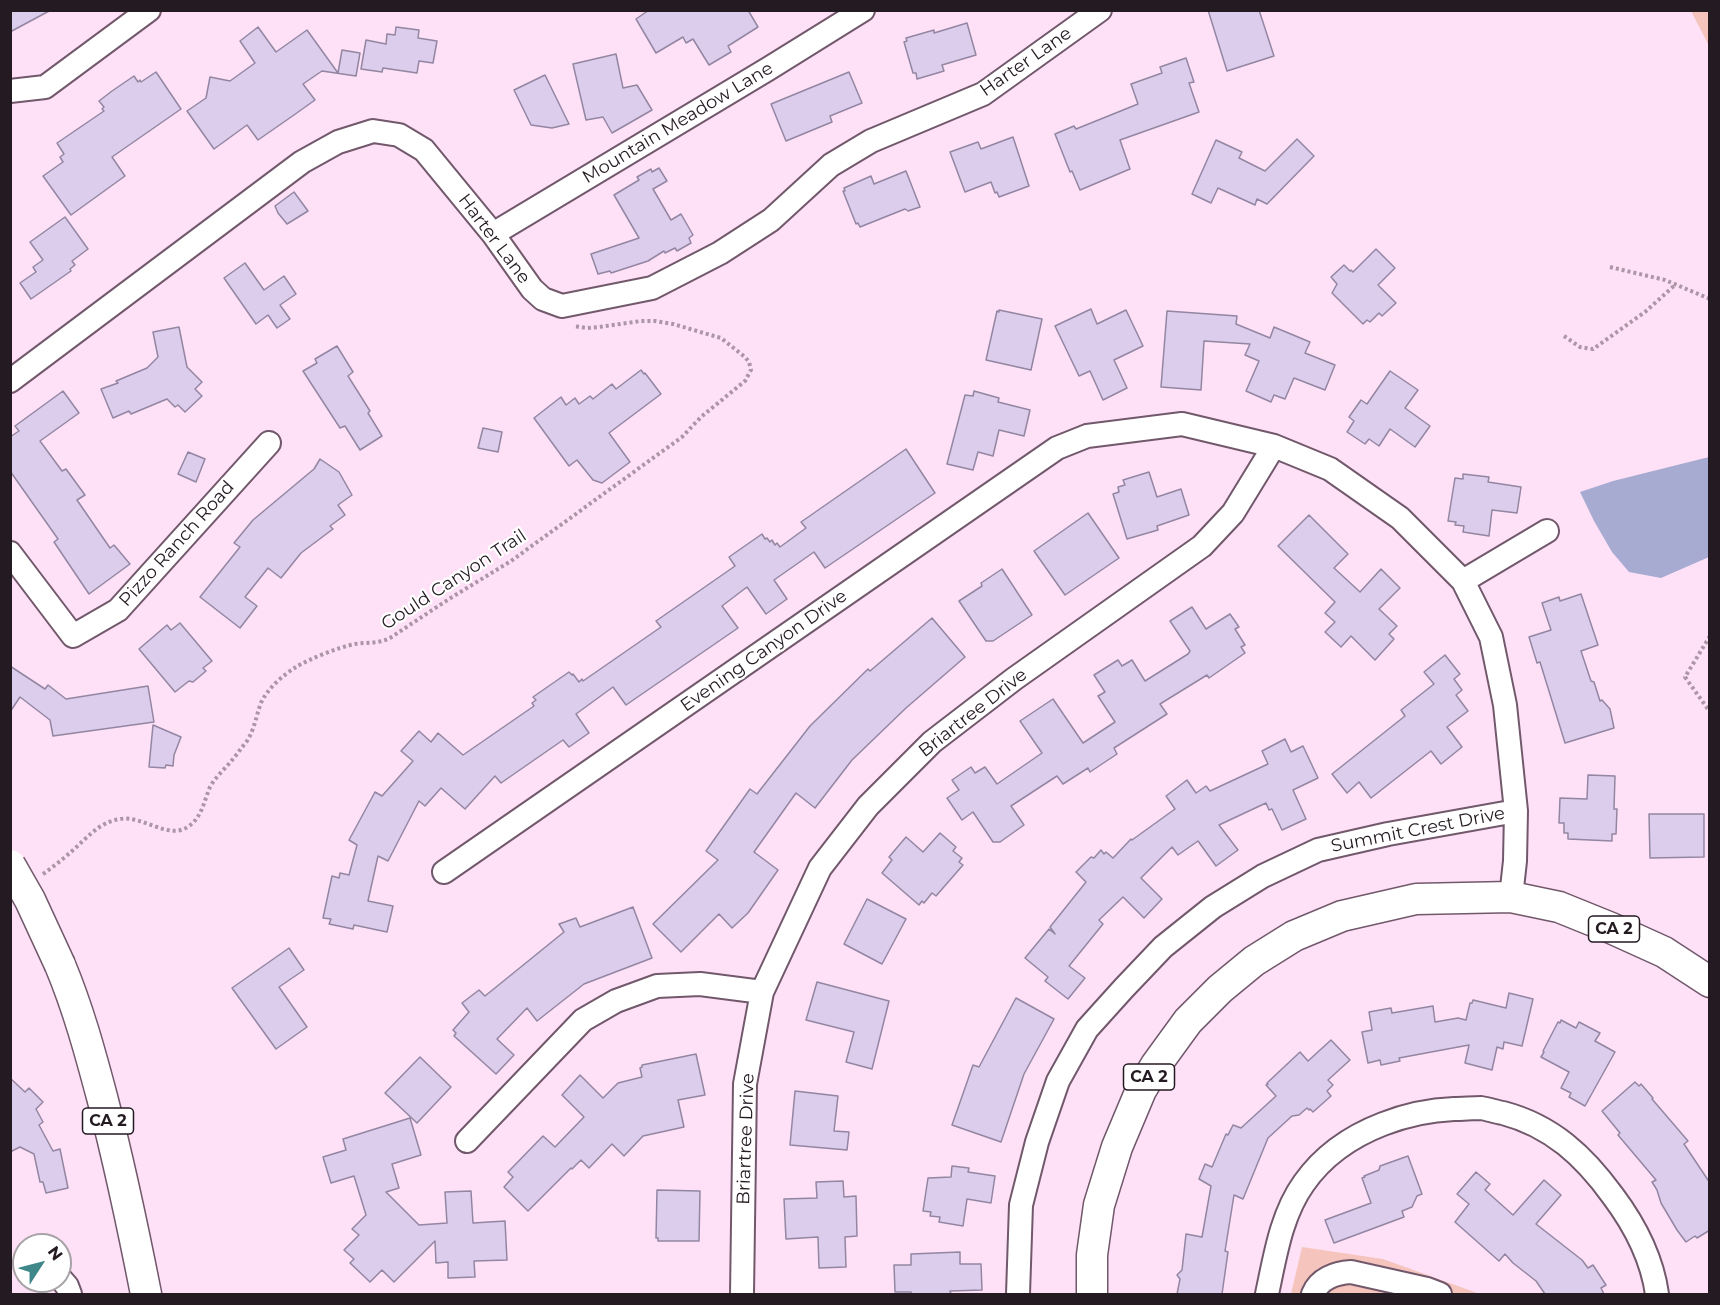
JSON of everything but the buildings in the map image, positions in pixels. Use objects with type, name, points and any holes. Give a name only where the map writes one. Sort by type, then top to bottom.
[{"type":"main road","name":"CA 2","points":[[10,865],[30,900],[74,1000],[120,1167],[142,1290]]},
{"type":"main road","name":"CA 2","points":[[1092,1294],[1092,1255],[1099,1205],[1117,1147],[1141,1090],[1188,1021],[1220,989],[1254,961],[1305,931],[1342,916],[1416,899],[1511,897],[1559,907],[1611,928],[1664,952],[1710,982]]},
{"type":"street","points":[[10,91],[45,87],[149,10]]},
{"type":"street","name":"Mountain Meadow Lane","points":[[494,234],[862,10]]},
{"type":"street","name":"Harter Lane","points":[[10,381],[302,162],[338,142],[373,131],[399,135],[424,150],[494,234],[532,289],[543,299],[562,306],[652,288],[720,253],[771,220],[831,165],[872,141],[983,94],[1100,10]]},
{"type":"street","name":"Evening Canyon Drive","points":[[444,872],[1057,448],[1087,436],[1182,424],[1274,446],[1330,469],[1400,518],[1463,581],[1491,637],[1505,705],[1516,811],[1515,861],[1511,897]]},
{"type":"street","name":"Pizzo Ranch Road","points":[[10,553],[73,636],[118,610],[269,443]]},
{"type":"street","name":"Briartree Drive","points":[[742,1294],[744,1084],[762,992],[820,868],[868,806],[932,742],[1014,679],[1202,546],[1233,513],[1274,446]]},
{"type":"street","points":[[1463,581],[1547,531]]},
{"type":"street","name":"Summit Crest Drive","points":[[1018,1294],[1021,1205],[1058,1081],[1087,1029],[1163,947],[1213,907],[1263,876],[1318,850],[1388,834],[1516,811]]},
{"type":"street","points":[[467,1141],[583,1020],[615,1001],[657,986],[700,984],[762,992]]},
{"type":"street","points":[[1267,1294],[1277,1245],[1292,1202],[1304,1183],[1323,1162],[1361,1134],[1403,1116],[1440,1110],[1483,1108],[1516,1117],[1547,1130],[1595,1171],[1625,1213],[1644,1249],[1657,1294]]},
{"type":"street","points":[[1313,1294],[1327,1278],[1338,1273],[1351,1272],[1440,1294]]},
{"type":"path","points":[[1610,267],[1665,280],[1710,299]]},
{"type":"path","points":[[1564,336],[1580,347],[1593,349],[1645,312],[1676,284]]},
{"type":"path","name":"Gould Canyon Trail","points":[[37,878],[92,832],[119,819],[129,818],[173,831],[182,831],[193,824],[215,780],[234,759],[250,735],[264,698],[287,674],[318,656],[346,646],[385,641],[398,634],[531,546],[682,437],[748,376],[751,370],[749,362],[737,349],[721,338],[656,321],[579,328],[570,326],[562,306]]},
{"type":"path","points":[[1710,636],[1685,677],[1710,712]]},
{"type":"shaded area","points":[[1691,11],[1709,11],[1709,46]]},
{"type":"shaded area","points":[[1302,1247],[1383,1259],[1480,1294],[1291,1294]]},
{"type":"water","points":[[1709,457],[1709,557],[1661,578],[1629,572],[1612,552],[1580,492],[1613,481]]}]
